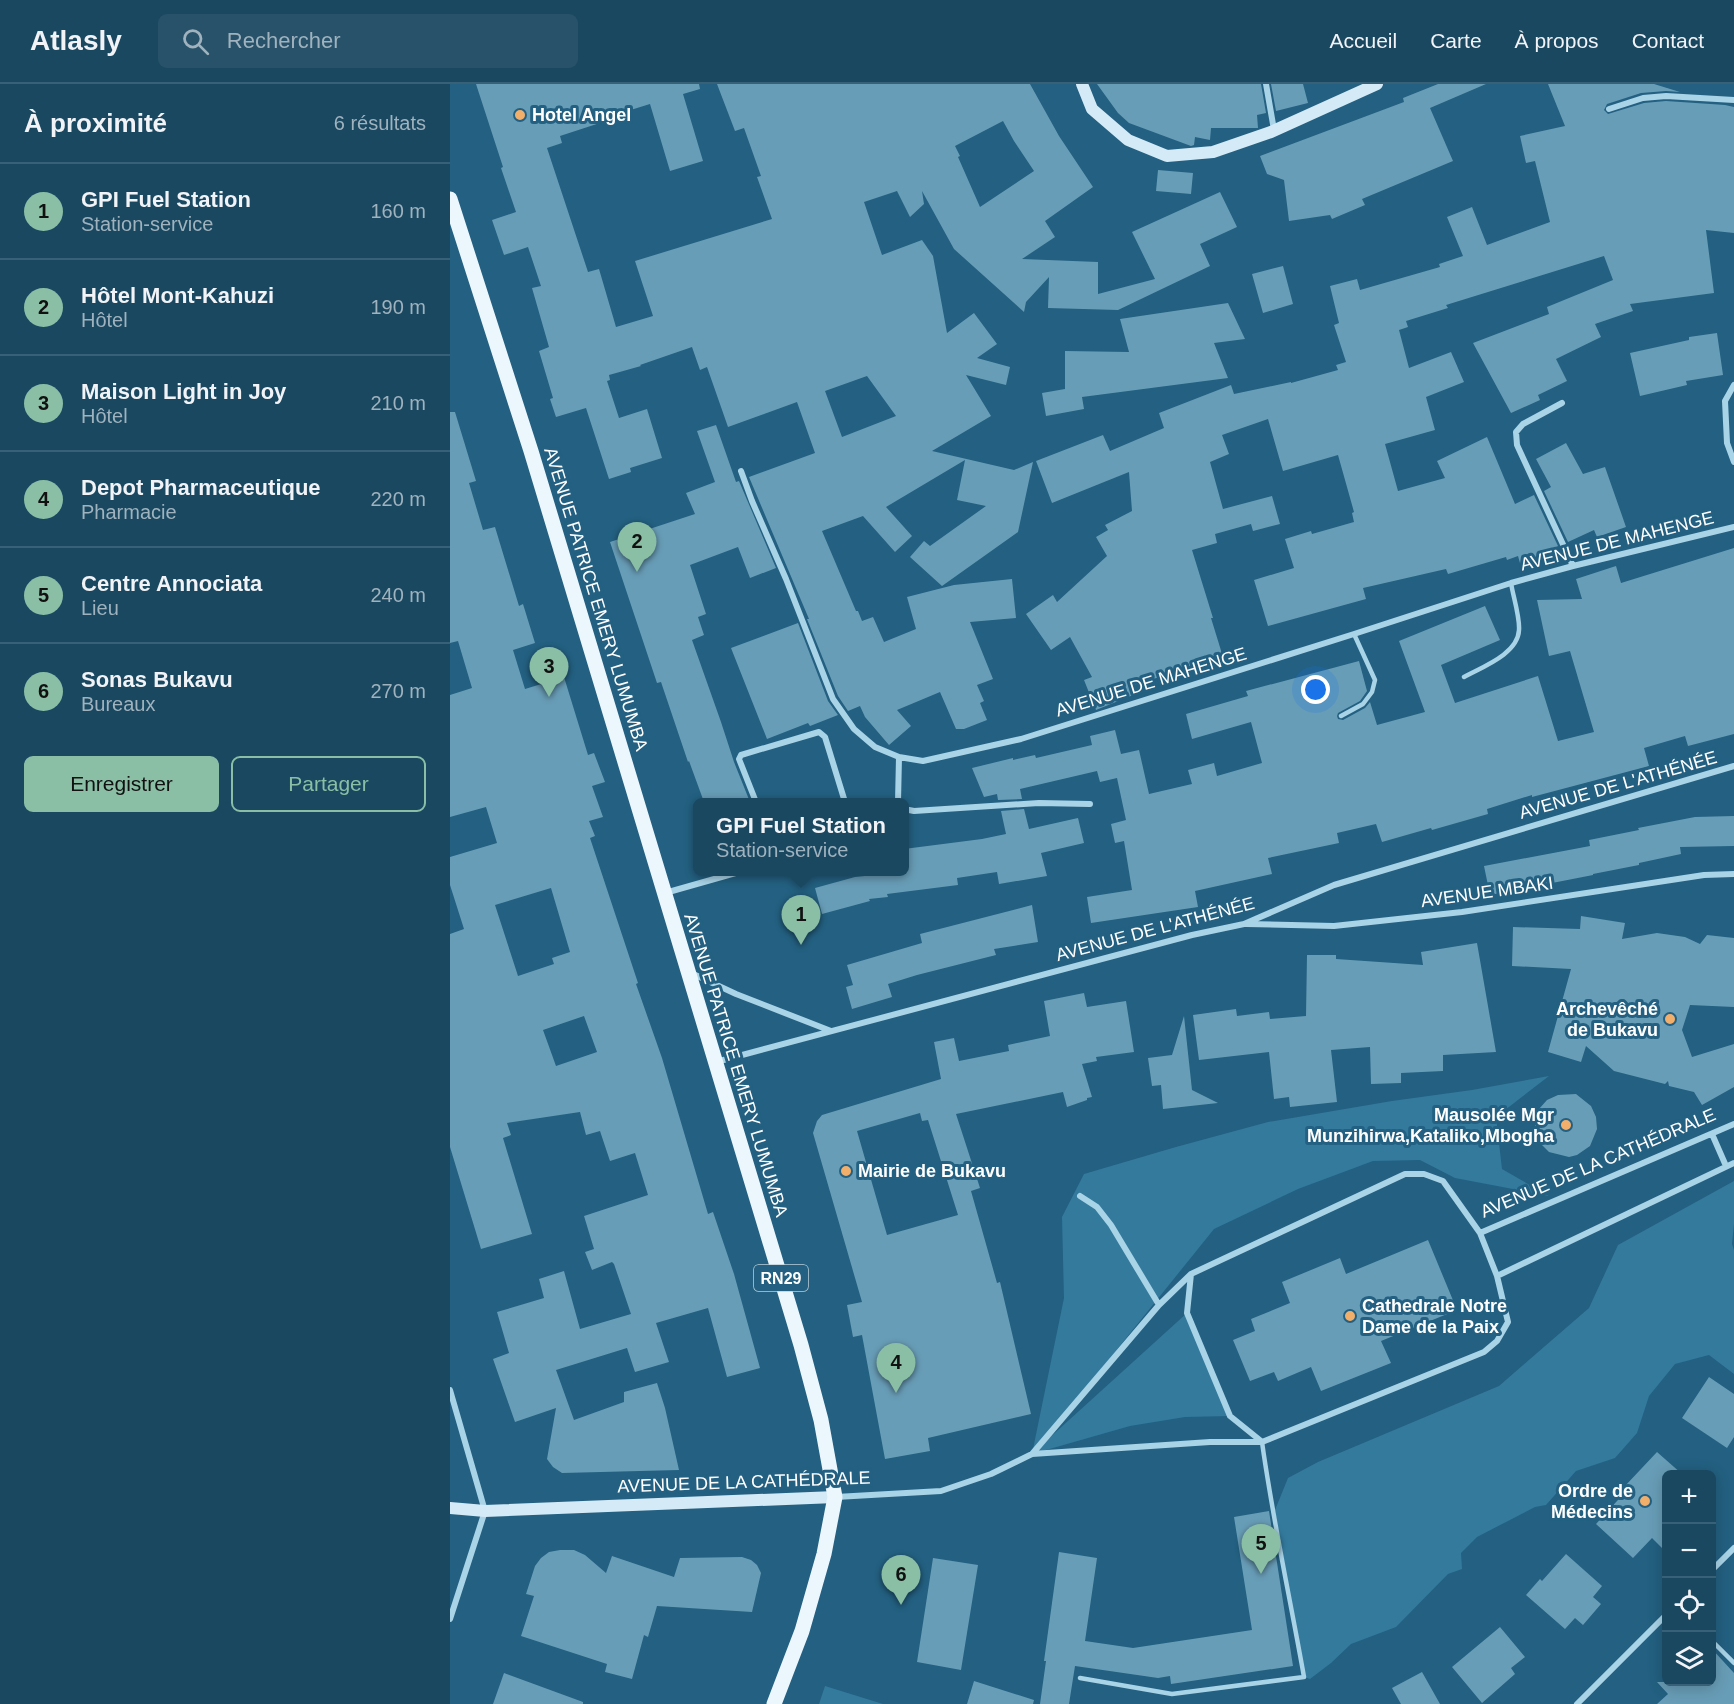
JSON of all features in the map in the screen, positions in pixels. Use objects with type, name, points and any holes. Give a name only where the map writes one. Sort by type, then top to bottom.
[{"type":"main road","name":"AVENUE PATRICE EMERY LUMUMBA","points":[[450,199],[534,462],[716,1062],[821,1420],[835,1497],[824,1554],[802,1631],[774,1704]]},
{"type":"street","points":[[1082,84],[1092,109],[1128,140],[1167,156],[1214,152],[1275,130],[1377,84]]},
{"type":"street","points":[[1266,84],[1275,130]]},
{"type":"street","points":[[1609,109],[1643,98],[1666,96],[1734,100]]},
{"type":"street","points":[[1734,385],[1725,401],[1727,443],[1734,462]]},
{"type":"street","points":[[1562,403],[1523,424],[1516,432],[1517,445],[1573,566]]},
{"type":"street","name":"AVENUE DE MAHENGE","points":[[741,471],[833,699],[854,729],[875,747],[899,758],[924,761],[1021,739],[1511,583],[1734,527]]},
{"type":"street","points":[[754,798],[739,759],[741,754],[819,732],[825,737],[844,798]]},
{"type":"street","points":[[898,798],[899,758]]},
{"type":"street","name":"AVENUE DE L'ATHÉNÉE","points":[[716,1062],[1192,935],[1244,924],[1334,885],[1734,766]]},
{"type":"street","points":[[909,810],[1039,803],[1090,804]]},
{"type":"street","name":"AVENUE MBAKI","points":[[1244,924],[1334,926],[1462,912],[1704,876],[1734,874]]},
{"type":"street","points":[[664,894],[725,876]]},
{"type":"street","points":[[687,971],[736,994],[831,1031]]},
{"type":"street","name":"AVENUE DE LA CATHÉDRALE","points":[[1032,1454],[1160,1305],[1191,1274],[1405,1174],[1424,1174],[1443,1181],[1480,1233],[1734,1124]]},
{"type":"street","points":[[1712,1134],[1726,1166]]},
{"type":"street","points":[[1497,1276],[1734,1163]]},
{"type":"street","points":[[1080,1196],[1097,1207],[1111,1225],[1160,1305]]},
{"type":"street","points":[[1191,1274],[1187,1313],[1230,1416],[1262,1442],[1484,1352],[1497,1341],[1508,1322],[1497,1276],[1480,1233]]},
{"type":"street","points":[[450,1390],[485,1511],[450,1619]]},
{"type":"street","name":"AVENUE DE LA CATHÉDRALE","points":[[450,1508],[485,1511],[941,1491],[992,1474],[1032,1454],[1210,1442],[1262,1442]]},
{"type":"street","points":[[1716,1566],[1734,1548]]},
{"type":"street","points":[[1577,1704],[1662,1619]]},
{"type":"lane","points":[[1464,677],[1511,650],[1517,639],[1520,629],[1511,583]]},
{"type":"lane","points":[[1341,716],[1363,704],[1372,692],[1375,680],[1354,634]]},
{"type":"lane","points":[[1080,1678],[1172,1694],[1304,1677],[1269,1497],[1262,1442]]},
{"type":"lane","points":[[1716,1645],[1734,1663]]},
{"type":"shaded area","points":[[1549,1076],[1496,1117],[1502,1169],[1549,1196],[1455,1178],[1420,1160],[1373,1161],[1298,1189],[1214,1229],[1036,1450],[1187,1313],[1230,1416],[1185,1417],[1130,1426],[1032,1454],[1064,1298],[1062,1217],[1084,1174],[1268,1122]]},
{"type":"shaded area","points":[[1734,1181],[1732,1244],[1734,1250],[1734,1374],[1709,1355],[1675,1364],[1649,1396],[1637,1433],[1615,1458],[1576,1471],[1546,1505],[1535,1507],[1477,1537],[1461,1553],[1462,1569],[1448,1574],[1396,1627],[1351,1644],[1310,1679],[1304,1677],[1275,1510],[1288,1478],[1318,1462],[1499,1386],[1589,1308],[1618,1245]]},
{"type":"shaded area","points":[[825,1686],[883,1704],[819,1704]]},
{"type":"building","points":[[476,84],[699,84],[700,89],[683,94],[703,161],[670,171],[650,104],[608,117],[609,120],[560,136],[562,143],[547,148],[588,272],[599,269],[616,327],[653,316],[635,261],[772,219],[757,177],[761,176],[744,128],[735,131],[717,84],[1030,84],[1059,136],[1093,187],[1045,221],[1055,237],[1022,259],[1098,262],[1098,294],[1155,279],[1132,232],[1220,192],[1237,227],[1200,244],[1210,266],[1118,310],[1048,308],[1049,277],[1026,302],[1024,312],[954,249],[922,191],[924,204],[910,217],[897,191],[864,202],[882,255],[922,240],[933,256],[947,333],[974,313],[997,344],[977,358],[1010,367],[1006,385],[966,375],[991,416],[932,451],[1014,470],[1033,462],[1018,532],[942,586],[910,557],[924,541],[930,546],[986,506],[957,500],[965,460],[886,507],[912,536],[895,552],[863,516],[822,531],[856,611],[862,621],[873,617],[884,642],[916,629],[907,597],[954,585],[1012,579],[1016,618],[970,622],[993,679],[977,685],[984,701],[980,703],[987,720],[964,729],[956,729],[940,692],[897,710],[911,726],[889,745],[865,717],[860,706],[848,711],[838,696],[807,619],[809,619],[749,477],[815,453],[797,402],[728,427],[707,367],[700,370],[692,347],[609,375],[610,380],[607,381],[619,418],[647,409],[662,458],[630,468],[631,472],[609,479],[586,408],[556,417],[550,399],[553,398],[539,351],[549,347],[532,288],[541,286],[528,247],[504,255],[492,220],[516,212],[501,168],[503,167]],"holes":[[[1003,121],[1034,171],[980,207],[955,146]],[[867,376],[896,416],[842,437],[825,391]]]},
{"type":"building","points":[[1097,84],[1261,84],[1266,113],[1257,115],[1258,128],[1211,128],[1210,140],[1195,137],[1194,145],[1191,146],[1129,123],[1118,113]]},
{"type":"building","points":[[1271,84],[1303,84],[1308,103],[1276,111]]},
{"type":"building","points":[[1438,84],[1486,84],[1430,108],[1453,161],[1362,199],[1365,205],[1332,219],[1330,215],[1289,221],[1284,180],[1267,174],[1260,156],[1404,102],[1403,98]]},
{"type":"building","points":[[1548,84],[1654,84],[1680,92],[1641,93],[1607,104],[1604,110],[1608,114],[1644,103],[1666,101],[1734,107],[1734,233],[1706,230],[1714,293],[1630,304],[1633,311],[1595,324],[1601,337],[1556,359],[1567,381],[1538,395],[1540,400],[1511,413],[1473,343],[1549,314],[1547,307],[1613,280],[1604,256],[1446,305],[1448,308],[1406,321],[1408,327],[1399,330],[1409,368],[1451,352],[1464,382],[1426,397],[1435,430],[1385,444],[1398,491],[1445,478],[1437,461],[1487,437],[1515,504],[1534,495],[1558,546],[1556,547],[1559,558],[1522,570],[1518,556],[1507,560],[1506,557],[1448,574],[1446,569],[1363,588],[1366,599],[1268,626],[1254,580],[1294,568],[1285,539],[1354,522],[1352,513],[1354,512],[1338,455],[1283,471],[1268,419],[1222,435],[1229,454],[1210,462],[1223,509],[1272,496],[1280,524],[1253,531],[1251,524],[1215,534],[1217,543],[1192,550],[1223,657],[1134,685],[1138,693],[1096,710],[1084,680],[1092,677],[1070,637],[1051,650],[1026,614],[1053,595],[1057,602],[1107,556],[1096,537],[1108,530],[1105,525],[1132,511],[1129,472],[1052,503],[1036,461],[1103,435],[1110,451],[1164,428],[1159,413],[1231,385],[1234,394],[1291,383],[1338,370],[1336,365],[1346,362],[1334,325],[1339,323],[1330,286],[1357,279],[1360,290],[1440,267],[1439,264],[1463,256],[1447,217],[1472,207],[1487,245],[1550,222],[1535,161],[1526,163],[1520,136],[1565,126]]},
{"type":"building","points":[[1158,170],[1193,173],[1191,194],[1156,191]]},
{"type":"building","points":[[1283,266],[1293,304],[1263,313],[1252,274]]},
{"type":"building","points":[[1228,303],[1245,339],[1214,343],[1228,378],[1082,397],[1084,409],[1046,416],[1042,393],[1065,389],[1065,351],[1129,352],[1120,319]]},
{"type":"building","points":[[1717,333],[1723,375],[1686,381],[1687,385],[1640,396],[1630,353],[1689,340],[1689,337]]},
{"type":"building","points":[[450,412],[455,412],[476,481],[469,483],[483,530],[495,527],[519,606],[523,604],[535,643],[513,650],[525,689],[564,677],[588,755],[594,753],[605,782],[592,786],[603,817],[589,821],[595,836],[590,838],[662,1058],[708,1214],[713,1212],[734,1274],[760,1368],[727,1377],[708,1308],[656,1323],[669,1362],[635,1372],[627,1348],[556,1370],[574,1420],[624,1402],[624,1392],[657,1383],[679,1470],[562,1473],[547,1459],[556,1408],[515,1422],[493,1359],[509,1353],[497,1312],[544,1298],[539,1279],[564,1271],[580,1329],[631,1314],[614,1264],[612,1262],[592,1270],[585,1252],[594,1249],[584,1216],[648,1195],[635,1153],[610,1161],[600,1131],[586,1135],[580,1112],[507,1123],[511,1135],[503,1138],[532,1234],[481,1249],[450,1147],[450,934],[464,929],[450,885],[450,857],[497,843],[486,807],[450,817],[450,695],[472,688],[458,641],[450,643]],"holes":[[[551,888],[570,952],[552,958],[554,964],[518,976],[495,905]],[[584,1016],[597,1052],[556,1066],[543,1030]]]},
{"type":"building","points":[[716,425],[736,482],[739,481],[776,568],[750,578],[738,547],[690,565],[706,614],[698,617],[704,635],[692,640],[748,798],[703,798],[661,682],[657,683],[610,542],[695,514],[686,493],[715,482],[697,431]]},
{"type":"building","points":[[1566,443],[1583,474],[1605,467],[1626,527],[1597,537],[1594,530],[1568,542],[1544,491],[1551,487],[1536,459]]},
{"type":"building","points":[[1734,548],[1734,734],[1688,746],[1685,736],[1644,748],[1649,766],[1532,797],[1532,795],[1487,809],[1488,814],[1432,830],[1431,828],[1382,842],[1376,824],[1337,833],[1339,843],[1268,858],[1272,874],[1195,891],[1198,907],[1091,923],[1087,897],[1132,890],[1124,841],[1115,843],[1111,824],[1126,820],[1117,778],[1100,782],[1097,771],[1020,789],[1022,799],[998,800],[997,794],[984,797],[972,768],[1013,758],[1013,760],[1035,755],[1036,758],[1092,745],[1090,736],[1115,730],[1121,754],[1139,750],[1149,794],[1192,784],[1188,770],[1214,763],[1217,776],[1262,763],[1251,722],[1192,739],[1186,714],[1248,696],[1246,691],[1359,661],[1367,691],[1360,701],[1338,713],[1338,719],[1343,720],[1365,708],[1370,702],[1377,725],[1425,712],[1399,641],[1485,606],[1500,640],[1441,665],[1455,703],[1538,676],[1558,741],[1594,732],[1570,651],[1549,656],[1537,600],[1582,599],[1576,579],[1616,566],[1621,583]]},
{"type":"building","points":[[798,623],[828,701],[838,715],[810,726],[808,723],[767,739],[731,648]]},
{"type":"building","points":[[1024,809],[1029,829],[1078,818],[1084,843],[1041,853],[1047,876],[999,884],[997,872],[957,878],[958,885],[887,894],[888,897],[869,899],[870,901],[822,914],[815,888],[855,877],[909,876],[909,848],[1006,834],[1001,811]]},
{"type":"building","points":[[1734,816],[1734,846],[1680,847],[1681,854],[1639,863],[1639,865],[1490,895],[1484,866],[1590,846],[1589,840],[1639,830],[1638,828],[1695,817]]},
{"type":"building","points":[[1032,905],[1038,942],[994,949],[996,955],[888,984],[892,997],[852,1009],[846,987],[853,985],[847,965],[922,943],[920,934]]},
{"type":"building","points":[[1581,916],[1625,923],[1622,939],[1657,933],[1685,937],[1700,944],[1707,935],[1734,938],[1734,1007],[1690,1005],[1682,1030],[1692,1057],[1734,1044],[1734,1087],[1702,1105],[1694,1092],[1669,1086],[1668,1081],[1665,1084],[1614,1071],[1586,1046],[1581,1062],[1548,1052],[1571,969],[1512,966],[1513,927],[1580,929]]},
{"type":"building","points":[[1477,943],[1496,1052],[1443,1055],[1443,1071],[1401,1073],[1401,1083],[1371,1084],[1370,1047],[1331,1050],[1337,1102],[1290,1107],[1289,1097],[1274,1099],[1269,1052],[1199,1060],[1193,1015],[1236,1009],[1237,1016],[1269,1012],[1270,1019],[1306,1016],[1307,955],[1336,955],[1336,959],[1423,965],[1421,952]]},
{"type":"building","points":[[1084,993],[1087,1007],[1126,1001],[1134,1052],[1096,1057],[1097,1061],[1082,1064],[1092,1097],[1067,1107],[1063,1092],[956,1114],[980,1188],[971,1191],[997,1283],[1000,1282],[1031,1414],[928,1438],[930,1451],[885,1459],[862,1335],[853,1337],[847,1305],[862,1302],[813,1133],[817,1121],[822,1115],[941,1079],[934,1042],[954,1038],[959,1061],[1009,1051],[1008,1045],[1050,1036],[1044,1001]],"holes":[[[920,1113],[922,1121],[928,1120],[958,1215],[887,1235],[857,1131]]]},
{"type":"building","points":[[1184,1016],[1192,1090],[1218,1103],[1163,1109],[1161,1085],[1152,1086],[1148,1058],[1172,1055]]},
{"type":"building","name":"Mausolée Mgr Munzihirwa,Kataliko,Mbogha","points":[[1576,1094],[1591,1106],[1596,1117],[1597,1129],[1590,1146],[1577,1155],[1569,1157],[1549,1152],[1535,1133],[1535,1121],[1539,1109],[1547,1100],[1558,1095]]},
{"type":"building","name":"Cathedrale Notre Dame de la Paix","points":[[1428,1240],[1457,1310],[1381,1341],[1391,1363],[1321,1391],[1311,1367],[1278,1381],[1274,1372],[1250,1381],[1233,1340],[1255,1331],[1251,1319],[1290,1303],[1282,1282],[1340,1258],[1346,1274]]},
{"type":"building","points":[[1709,1377],[1734,1394],[1734,1437],[1727,1448],[1682,1418]]},
{"type":"building","points":[[1657,1452],[1677,1470],[1662,1470],[1662,1548],[1652,1538],[1633,1558],[1596,1524],[1628,1489],[1625,1486]]},
{"type":"building","points":[[1269,1511],[1293,1666],[1171,1684],[1170,1676],[1158,1678],[1075,1666],[1069,1704],[1040,1704],[1059,1552],[1097,1558],[1085,1641],[1133,1648],[1252,1630],[1234,1517]]},
{"type":"building","points":[[574,1550],[585,1555],[606,1573],[612,1556],[674,1577],[680,1558],[742,1557],[757,1565],[761,1573],[752,1612],[657,1606],[648,1637],[644,1635],[632,1679],[605,1672],[607,1664],[521,1636],[534,1596],[526,1594],[535,1566],[549,1552]]},
{"type":"building","points":[[1566,1554],[1602,1586],[1593,1597],[1601,1604],[1583,1625],[1575,1618],[1565,1629],[1526,1595]]},
{"type":"building","points":[[933,1558],[978,1565],[961,1670],[917,1662]]},
{"type":"building","points":[[1500,1627],[1525,1657],[1511,1668],[1515,1674],[1482,1703],[1452,1667]]},
{"type":"building","points":[[1716,1653],[1734,1673],[1734,1704],[1657,1704],[1668,1694],[1657,1682],[1662,1682],[1662,1686],[1716,1686]]},
{"type":"building","points":[[1422,1672],[1440,1704],[1401,1704],[1392,1688]]},
{"type":"building","points":[[504,1673],[583,1702],[583,1704],[493,1704]]},
{"type":"building","points":[[974,1681],[1034,1700],[1033,1704],[967,1704]]},
{"type":"place","name":"Hotel Angel","points":[[520,115]]},
{"type":"place","name":"Hôtel Mont-Kahuzi","points":[[637,572]]},
{"type":"place","name":"Maison Light in Joy","points":[[549,697]]},
{"type":"place","name":"GPI Fuel Station","points":[[801,945]]},
{"type":"place","name":"Archevêché de Bukavu","points":[[1670,1019]]},
{"type":"place","name":"Mausolée Mgr Munzihirwa,Kataliko,Mbogha","points":[[1566,1125]]},
{"type":"place","name":"Mairie de Bukavu","points":[[846,1171]]},
{"type":"place","name":"Cathedrale Notre Dame de la Paix","points":[[1350,1316]]},
{"type":"place","name":"Depot Pharmaceutique","points":[[896,1393]]},
{"type":"place","name":"Ordre de Médecins","points":[[1645,1501]]},
{"type":"place","name":"Centre Annociata","points":[[1261,1574]]},
{"type":"place","name":"Sonas Bukavu","points":[[901,1605]]}]
